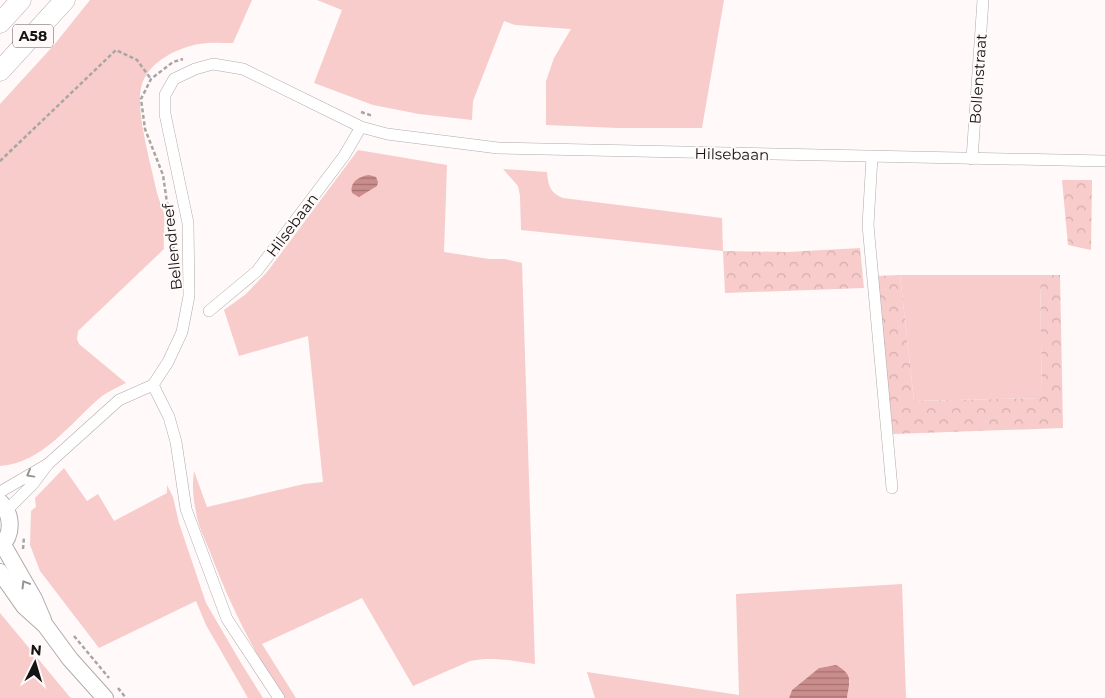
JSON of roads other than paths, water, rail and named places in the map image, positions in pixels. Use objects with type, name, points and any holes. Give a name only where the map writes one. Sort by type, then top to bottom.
[{"type":"highway","name":"A58","points":[[0,23],[21,0]]},
{"type":"highway","name":"A58","points":[[0,71],[65,0]]},
{"type":"main road","points":[[3,506],[10,519],[10,528],[8,537],[1,546],[34,599],[44,625]]},
{"type":"main road","points":[[0,572],[24,606],[44,625],[70,659],[105,698]]},
{"type":"street","name":"Bollenstraat","points":[[972,159],[983,0]]},
{"type":"street","name":"Hilsebaan","points":[[195,69],[213,64],[242,69],[361,126],[387,134],[498,148],[1105,161]]},
{"type":"street","name":"Bellendreef","points":[[153,385],[168,362],[182,332],[189,296],[188,223],[165,114],[165,95],[174,79],[195,69]]},
{"type":"street","name":"Hilsebaan","points":[[209,311],[257,271],[344,156],[361,126]]},
{"type":"street","points":[[872,157],[868,225],[892,488]]},
{"type":"street","points":[[3,506],[33,484],[48,464],[119,400],[153,385],[169,418],[176,442],[186,509],[227,619],[279,698]]},
{"type":"street","points":[[0,492],[48,464]]}]
